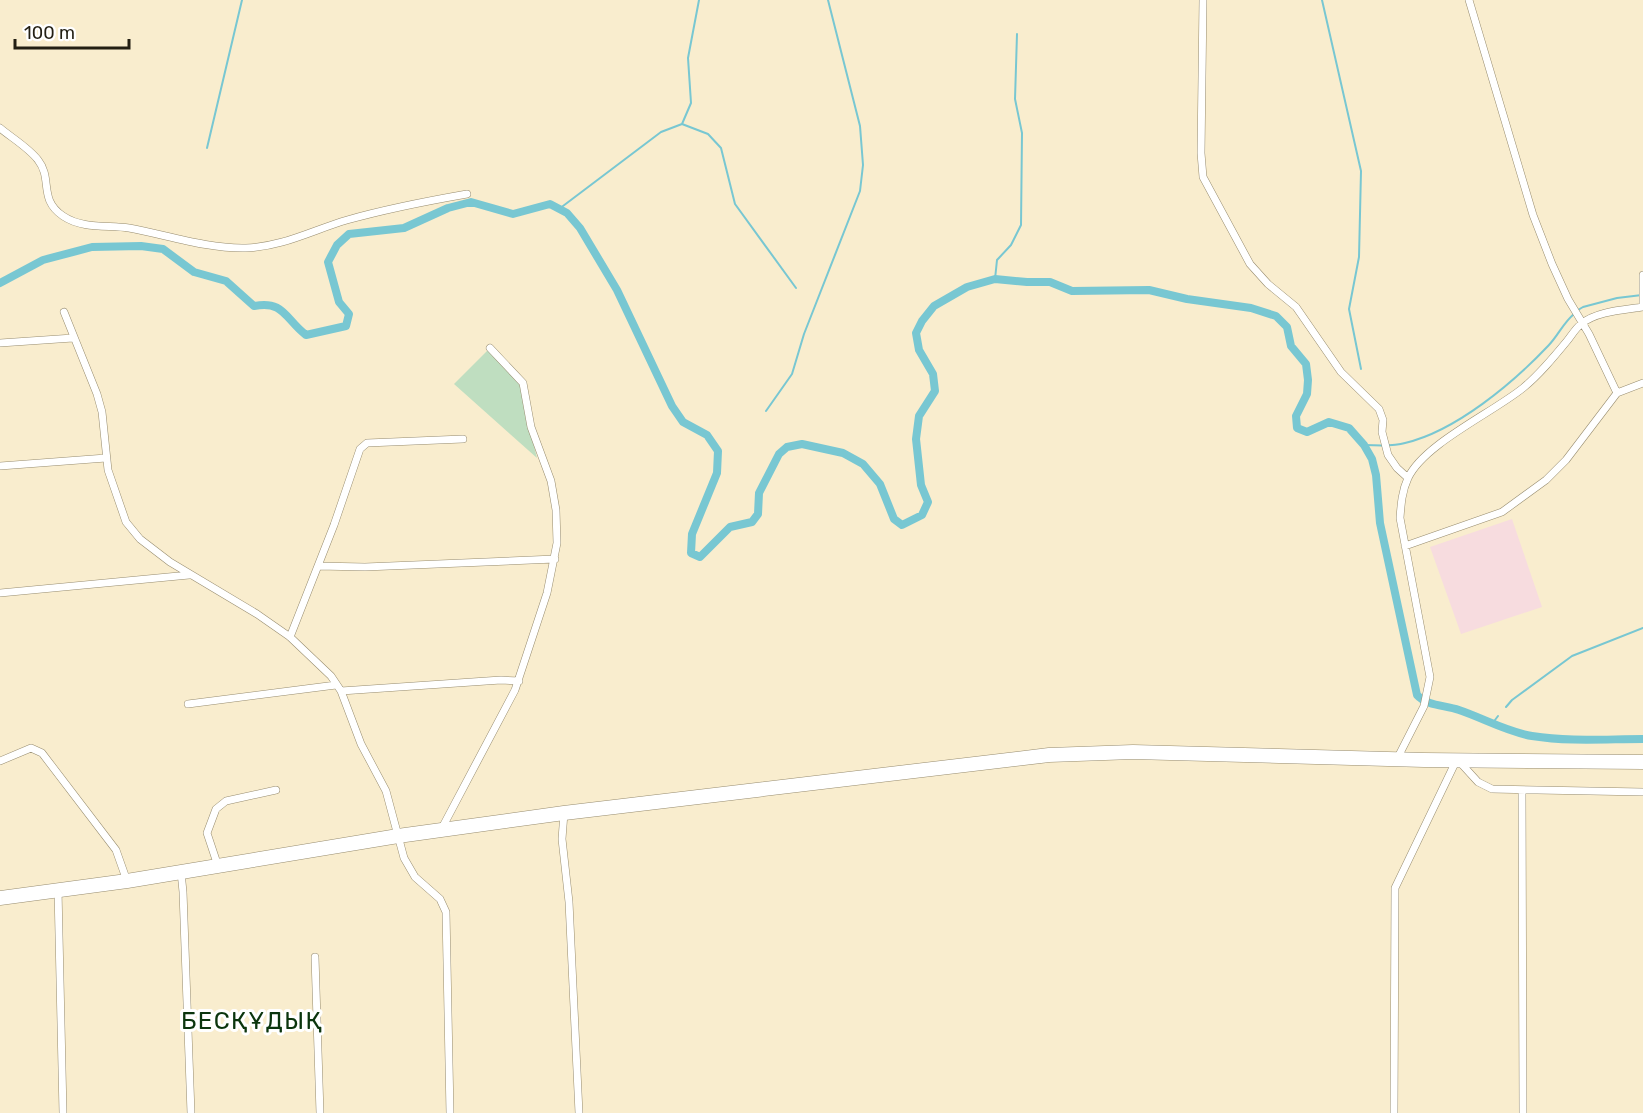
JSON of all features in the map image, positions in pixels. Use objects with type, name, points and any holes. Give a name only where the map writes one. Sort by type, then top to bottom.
[{"type":"highway","points":[[0,898],[126,881],[398,836],[564,813],[1070,754],[1133,752],[1397,759],[1643,762]]},
{"type":"street","points":[[1203,0],[1201,153],[1203,177],[1250,264],[1268,284],[1296,307],[1341,372],[1379,409],[1388,454],[1397,468],[1408,478]]},
{"type":"street","points":[[1469,0],[1533,215],[1552,264],[1617,393]]},
{"type":"street","points":[[0,128],[39,162],[46,178],[46,194],[54,208],[64,217],[88,225],[118,226],[228,248],[269,245],[350,219],[467,194]]},
{"type":"street","points":[[1397,759],[1424,706],[1430,677],[1400,518],[1402,497],[1408,478],[1418,462],[1438,444],[1524,387],[1546,366],[1582,323],[1602,314],[1643,307],[1643,275]]},
{"type":"street","points":[[64,312],[97,394],[102,412],[106,458],[122,513],[133,531],[153,550],[189,575],[248,608],[290,637],[321,666],[339,688],[361,744],[386,791],[404,858],[415,877],[440,899],[446,912],[450,1113]]},
{"type":"street","points":[[0,343],[73,338]]},
{"type":"street","points":[[441,830],[519,681],[555,559],[557,533],[554,495],[531,427],[526,391],[519,377],[490,348]]},
{"type":"street","points":[[1405,546],[1502,512],[1546,480],[1566,459],[1617,393],[1643,383]]},
{"type":"street","points":[[290,637],[318,566],[357,454],[363,445],[367,442],[463,440]]},
{"type":"street","points":[[0,466],[106,458]]},
{"type":"street","points":[[318,566],[365,567],[555,559]]},
{"type":"street","points":[[0,593],[189,575]]},
{"type":"street","points":[[188,704],[339,688],[519,681]]},
{"type":"street","points":[[0,761],[31,748],[42,753],[116,850],[126,881]]},
{"type":"street","points":[[1394,1113],[1395,888],[1457,759],[1478,782],[1492,789],[1643,792]]},
{"type":"street","points":[[218,866],[207,833],[216,809],[226,801],[276,790]]},
{"type":"street","points":[[1522,790],[1523,1113]]},
{"type":"street","points":[[564,813],[562,839],[569,897],[579,1113]]},
{"type":"street","points":[[181,872],[190,1113]]},
{"type":"street","points":[[58,890],[63,1113]]},
{"type":"street","points":[[315,957],[320,1113]]},
{"type":"shaded area","points":[[1512,519],[1542,607],[1461,634],[1430,547]]},
{"type":"green space","points":[[488,350],[524,389],[537,458],[454,384]]},
{"type":"waterway","points":[[207,148],[242,0]]},
{"type":"waterway","points":[[682,124],[691,103],[688,58],[699,0]]},
{"type":"waterway","points":[[766,411],[792,374],[804,334],[860,191],[863,165],[860,126],[828,0]]},
{"type":"waterway","points":[[1322,0],[1361,171],[1359,257],[1349,309],[1361,369]]},
{"type":"waterway","points":[[995,279],[997,260],[1011,245],[1021,225],[1022,133],[1015,99],[1017,34]]},
{"type":"waterway","points":[[559,209],[661,132],[682,124],[708,134],[721,148],[735,204],[796,288]]},
{"type":"waterway","points":[[0,283],[43,260],[92,247],[141,246],[163,249],[194,272],[226,281],[254,306],[264,305],[278,308],[306,335],[346,326],[349,314],[339,302],[328,262],[337,245],[349,234],[404,228],[448,208],[471,202],[513,214],[550,204],[567,213],[580,228],[617,290],[672,406],[683,422],[707,435],[718,451],[717,473],[692,534],[691,553],[700,557],[730,527],[752,522],[758,514],[759,493],[779,454],[787,447],[802,444],[843,453],[863,464],[880,484],[894,519],[902,525],[922,515],[928,502],[921,485],[916,439],[919,416],[935,391],[933,374],[919,350],[916,333],[934,306],[967,287],[995,279],[1050,282],[1072,291],[1149,290],[1187,299],[1251,308],[1276,316],[1287,327],[1291,346],[1306,364],[1307,394],[1296,416],[1297,428],[1307,432],[1329,422],[1349,428],[1364,445],[1372,459],[1376,475],[1380,523],[1417,695],[1431,703],[1459,710],[1504,728],[1532,736],[1574,740],[1643,739]]},
{"type":"waterway","points":[[1578,310],[1617,298],[1642,295]]},
{"type":"waterway","points":[[1364,445],[1405,443],[1424,437],[1463,417],[1518,375],[1548,346],[1574,314]]},
{"type":"waterway","points":[[1506,707],[1512,700],[1572,656],[1643,628]]},
{"type":"waterway","points":[[1492,724],[1498,716]]},
{"type":"district","name":"БЕСҚҰДЫҚ","points":[[252,1021]]}]
